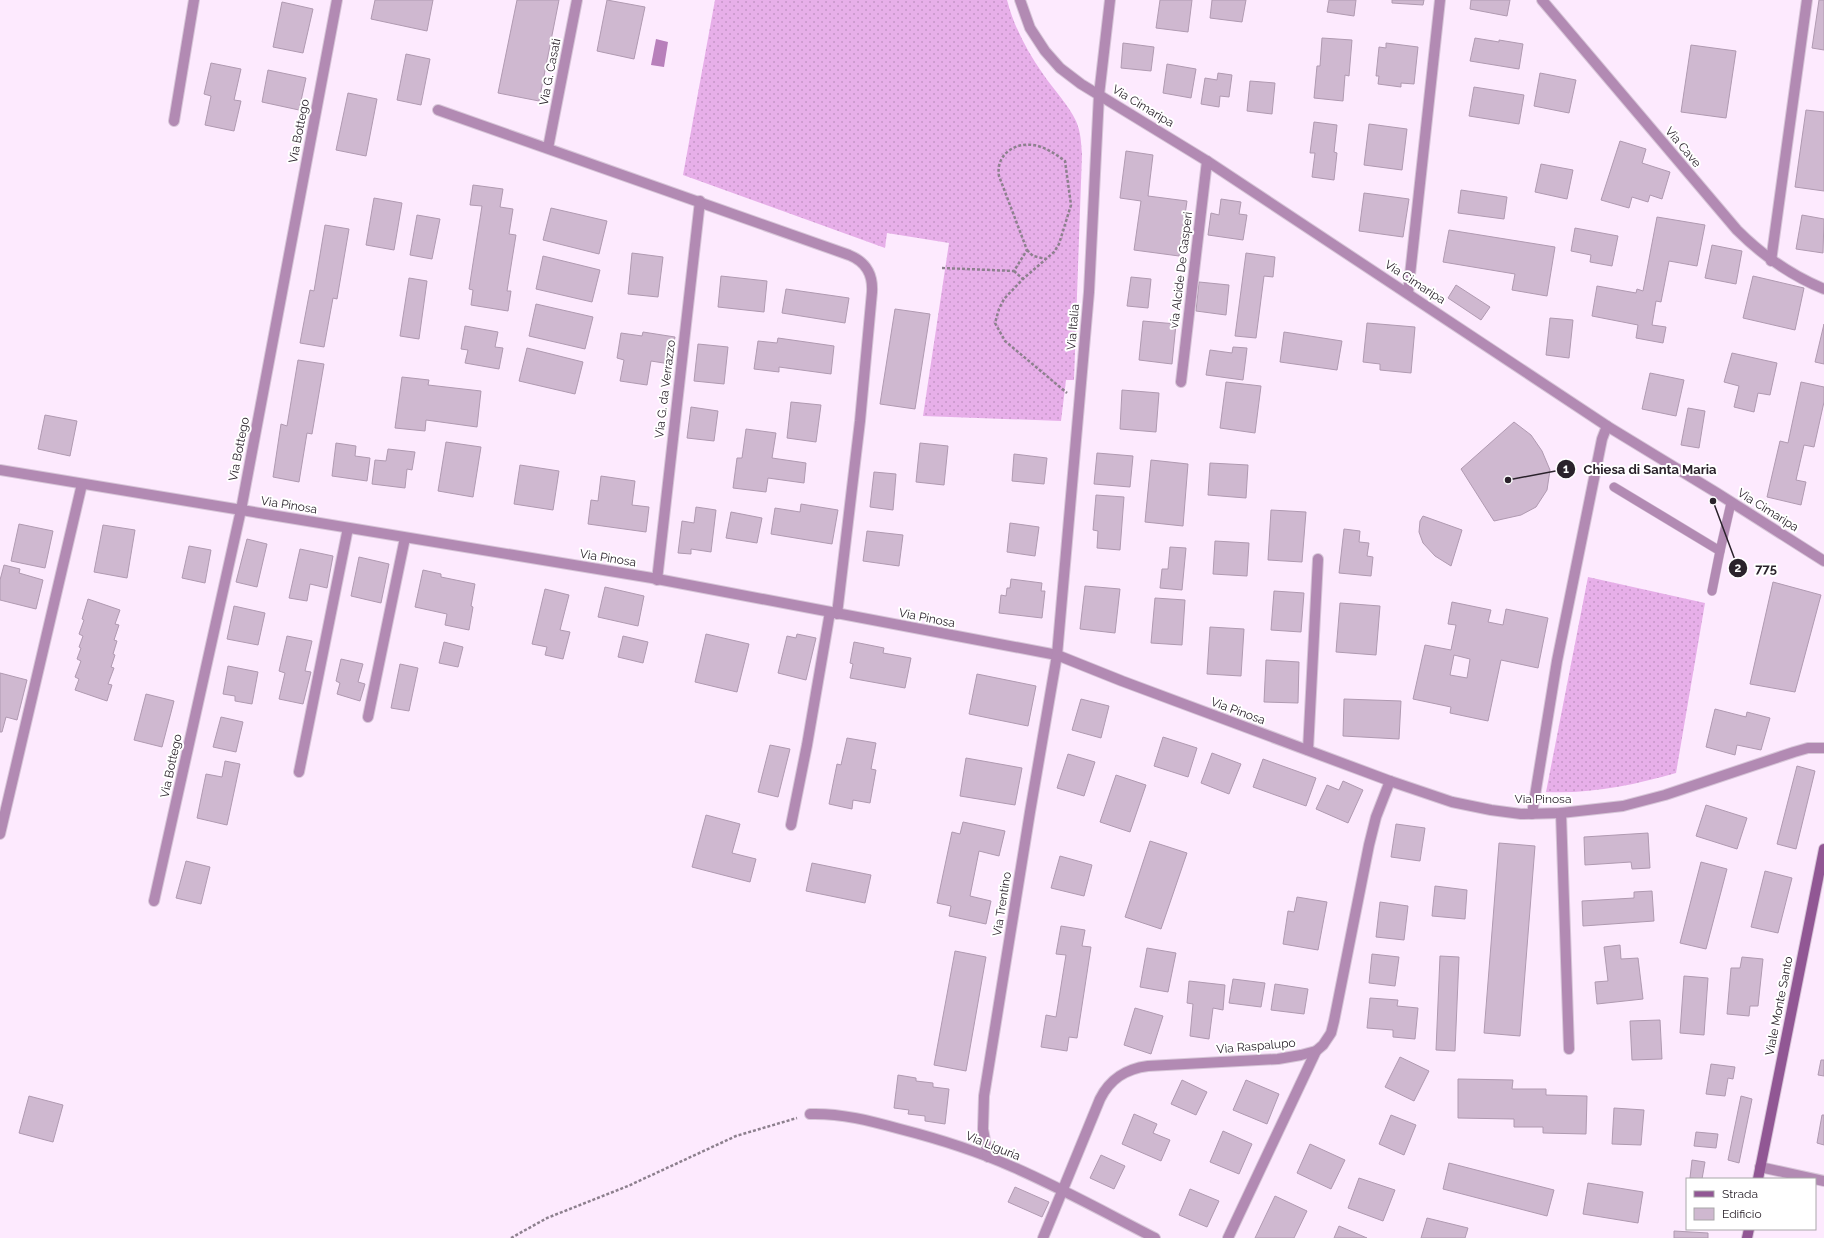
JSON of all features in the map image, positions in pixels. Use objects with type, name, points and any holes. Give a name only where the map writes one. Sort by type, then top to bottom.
[{"type":"street","points":[[174,121],[194,0]]},
{"type":"street","name":"Via Bottego","points":[[154,901],[241,510],[337,0]]},
{"type":"street","name":"Via G. Casati","points":[[548,148],[577,0]]},
{"type":"street","name":"Via Cimaripa","points":[[1020,0],[1030,28],[1049,56],[1067,73],[1099,95],[1207,161],[1607,426],[1717,493],[1824,561]]},
{"type":"street","name":"Via Italia","points":[[1057,655],[1089,292],[1099,95],[1110,0]]},
{"type":"street","points":[[1408,293],[1440,0]]},
{"type":"street","name":"Via Cave","points":[[1542,0],[1721,212],[1754,247],[1772,261],[1800,278],[1824,289]]},
{"type":"street","points":[[1772,261],[1807,0]]},
{"type":"street","points":[[438,110],[700,201],[854,257],[864,264],[870,273],[872,292],[863,391],[833,613],[791,825]]},
{"type":"street","name":"via Alcide De Gasperi","points":[[1181,382],[1207,161]]},
{"type":"street","name":"Via G. da Verrazzo","points":[[657,580],[700,201]]},
{"type":"street","points":[[1532,814],[1557,661],[1602,439],[1607,426]]},
{"type":"street","name":"Via Pinosa","points":[[0,470],[657,580],[1057,655],[1122,681],[1390,781],[1462,804],[1502,812],[1532,814],[1561,813],[1612,808],[1638,803],[1794,752],[1808,748],[1824,748]]},
{"type":"street","points":[[0,834],[82,484]]},
{"type":"street","points":[[299,772],[348,528]]},
{"type":"street","points":[[368,717],[405,538]]},
{"type":"street","points":[[1308,750],[1318,559]]},
{"type":"street","name":"Via Trentino","points":[[988,1157],[983,1129],[984,1096],[1057,655]]},
{"type":"street","points":[[1228,1238],[1316,1051],[1328,1038],[1333,1026],[1369,845],[1376,817],[1390,781]]},
{"type":"street","points":[[1561,813],[1569,1049]]},
{"type":"street","name":"Viale Monte Santo","points":[[1758,1178],[1824,849]]},
{"type":"street","name":"Via Raspalupo","points":[[1043,1238],[1102,1094],[1111,1082],[1122,1073],[1148,1066],[1278,1059],[1316,1051]]},
{"type":"street","name":"Via Liguria","points":[[810,1114],[842,1116],[868,1120],[931,1137],[988,1157],[1013,1167],[1063,1191],[1154,1238]]},
{"type":"street","points":[[1760,1167],[1810,1178]]},
{"type":"lane","points":[[1614,487],[1720,551]]},
{"type":"lane","points":[[1712,591],[1731,503]]},
{"type":"path","points":[[1046,259],[1033,256],[1027,250],[999,176],[998,168],[1002,158],[1006,152],[1018,146],[1030,144],[1041,147],[1065,161],[1071,205],[1054,252],[1046,259],[1022,279],[1004,299],[999,308],[996,323],[999,333],[1005,342],[1067,393]]},
{"type":"path","points":[[1014,271],[1027,250]]},
{"type":"path","points":[[942,268],[1014,271],[1022,279]]},
{"type":"path","points":[[512,1238],[547,1218],[628,1186],[736,1136],[810,1114]]},
{"type":"shaded area","points":[[715,0],[1007,0],[1013,20],[1026,48],[1073,115],[1078,125],[1080,138],[1082,154],[1074,380],[1066,380],[1061,421],[923,416],[949,243],[887,233],[885,248],[683,175]]},
{"type":"shaded area","points":[[656,39],[668,42],[664,67],[651,65]]},
{"type":"shaded area","points":[[1588,577],[1705,603],[1676,773],[1612,788],[1579,792],[1546,792]]},
{"type":"building","points":[[375,0],[433,0],[427,31],[371,19]]},
{"type":"building","points":[[517,0],[559,0],[539,101],[498,93]]},
{"type":"building","points":[[607,0],[645,7],[634,59],[597,51]]},
{"type":"building","points":[[1160,0],[1192,0],[1188,32],[1156,28]]},
{"type":"building","points":[[1212,0],[1246,0],[1242,22],[1210,18]]},
{"type":"building","points":[[1329,0],[1356,0],[1354,16],[1327,12]]},
{"type":"building","points":[[1392,0],[1424,0],[1423,5],[1392,3]]},
{"type":"building","points":[[1471,0],[1510,0],[1507,16],[1470,9]]},
{"type":"building","points":[[1819,0],[1824,0],[1824,50],[1812,48]]},
{"type":"building","points":[[282,2],[313,9],[303,53],[273,47]]},
{"type":"building","points":[[1322,38],[1352,40],[1349,76],[1345,75],[1343,101],[1314,98],[1317,66],[1320,66]]},
{"type":"building","points":[[1475,38],[1523,44],[1519,69],[1470,61]]},
{"type":"building","points":[[1123,43],[1154,47],[1151,71],[1121,68]]},
{"type":"building","points":[[1386,43],[1418,47],[1414,84],[1401,83],[1401,87],[1378,84],[1379,76],[1376,76],[1379,47],[1386,48]]},
{"type":"building","points":[[1691,45],[1736,51],[1726,118],[1681,112]]},
{"type":"building","points":[[406,54],[430,59],[421,105],[397,100]]},
{"type":"building","points":[[211,63],[241,69],[234,100],[241,101],[234,131],[205,125],[211,96],[204,94]]},
{"type":"building","points":[[1167,64],[1196,69],[1191,98],[1163,93]]},
{"type":"building","points":[[268,70],[306,78],[299,110],[262,102]]},
{"type":"building","points":[[1218,73],[1232,75],[1229,97],[1220,96],[1219,107],[1201,104],[1205,78],[1217,80]]},
{"type":"building","points":[[1540,73],[1576,80],[1569,113],[1534,106]]},
{"type":"building","points":[[1250,81],[1275,83],[1272,114],[1247,111]]},
{"type":"building","points":[[1474,87],[1524,95],[1519,124],[1469,116]]},
{"type":"building","points":[[348,93],[377,99],[366,156],[336,150]]},
{"type":"building","points":[[1806,110],[1824,112],[1824,191],[1795,187]]},
{"type":"building","points":[[1314,122],[1337,125],[1334,152],[1337,153],[1334,180],[1312,177],[1315,153],[1310,153]]},
{"type":"building","points":[[1369,124],[1407,129],[1402,170],[1364,165]]},
{"type":"building","points":[[1620,141],[1646,149],[1642,163],[1670,172],[1662,199],[1650,195],[1648,202],[1632,197],[1629,208],[1601,200]]},
{"type":"building","points":[[1126,151],[1153,155],[1148,196],[1187,201],[1179,256],[1134,250],[1141,201],[1120,198]]},
{"type":"building","points":[[1541,164],[1573,170],[1567,199],[1535,192]]},
{"type":"building","points":[[473,185],[503,189],[500,207],[513,209],[509,234],[516,235],[507,291],[511,291],[508,311],[471,305],[473,290],[469,289],[482,206],[470,205]]},
{"type":"building","points":[[1461,190],[1507,197],[1504,219],[1458,213]]},
{"type":"building","points":[[1364,193],[1409,199],[1403,237],[1359,231]]},
{"type":"building","points":[[374,198],[402,203],[394,250],[366,245]]},
{"type":"building","points":[[1221,199],[1241,202],[1239,214],[1247,215],[1243,240],[1208,235],[1211,213],[1219,215]]},
{"type":"building","points":[[551,208],[607,221],[599,254],[543,240]]},
{"type":"building","points":[[417,215],[440,219],[432,259],[410,255]]},
{"type":"building","points":[[1802,215],[1824,219],[1823,253],[1796,249]]},
{"type":"building","points":[[1657,217],[1705,225],[1697,266],[1669,261],[1661,302],[1656,301],[1652,325],[1666,327],[1663,343],[1636,338],[1638,325],[1592,316],[1597,286],[1636,293],[1637,289],[1643,291]]},
{"type":"building","points":[[325,225],[349,229],[337,299],[333,298],[324,347],[300,343],[310,290],[314,291]]},
{"type":"building","points":[[1575,228],[1618,236],[1612,266],[1590,262],[1591,255],[1571,251]]},
{"type":"building","points":[[1449,230],[1555,247],[1547,296],[1512,290],[1515,274],[1443,262]]},
{"type":"building","points":[[1712,245],[1742,251],[1736,284],[1705,278]]},
{"type":"building","points":[[632,253],[663,257],[658,297],[628,294]]},
{"type":"building","points":[[1246,253],[1275,257],[1273,277],[1264,276],[1256,338],[1235,336]]},
{"type":"building","points":[[543,256],[600,270],[592,302],[536,289]]},
{"type":"building","points":[[721,276],[767,281],[764,312],[718,307]]},
{"type":"building","points":[[1753,276],[1804,288],[1795,330],[1743,318]]},
{"type":"building","points":[[1131,277],[1151,279],[1148,308],[1127,306]]},
{"type":"building","points":[[409,278],[427,281],[419,339],[400,336]]},
{"type":"building","points":[[1199,282],[1229,285],[1226,315],[1196,311]]},
{"type":"building","points":[[1456,285],[1490,307],[1481,320],[1448,298]]},
{"type":"building","points":[[786,289],[849,298],[845,323],[782,313]]},
{"type":"building","points":[[536,304],[593,317],[585,349],[529,336]]},
{"type":"building","points":[[895,309],[930,314],[915,409],[880,404]]},
{"type":"building","points":[[1550,318],[1573,320],[1569,358],[1546,355]]},
{"type":"building","points":[[1143,321],[1176,324],[1172,364],[1139,360]]},
{"type":"building","points":[[1367,323],[1415,327],[1411,373],[1380,370],[1380,364],[1363,362]]},
{"type":"building","points":[[1824,324],[1824,364],[1815,362]]},
{"type":"building","points":[[465,326],[498,332],[495,347],[503,348],[499,369],[465,363],[468,350],[461,349]]},
{"type":"building","points":[[643,332],[675,337],[670,364],[651,361],[647,385],[620,381],[624,360],[617,358],[621,333],[642,336]]},
{"type":"building","points":[[1284,332],[1342,341],[1337,370],[1280,362]]},
{"type":"building","points":[[778,338],[834,346],[831,374],[779,367],[779,372],[754,369],[758,341],[777,343]]},
{"type":"building","points":[[698,344],[728,347],[724,384],[694,381]]},
{"type":"building","points":[[1233,347],[1247,348],[1243,380],[1206,375],[1210,350],[1232,353]]},
{"type":"building","points":[[527,348],[583,362],[575,394],[519,381]]},
{"type":"building","points":[[1732,353],[1777,363],[1770,395],[1758,393],[1754,412],[1734,407],[1739,386],[1724,382]]},
{"type":"building","points":[[298,360],[324,364],[312,434],[307,433],[299,482],[273,477],[281,424],[287,426]]},
{"type":"building","points":[[1650,373],[1684,380],[1676,416],[1642,409]]},
{"type":"building","points":[[402,377],[429,380],[428,385],[481,391],[477,427],[426,420],[425,431],[395,428]]},
{"type":"building","points":[[1226,382],[1261,386],[1255,433],[1220,428]]},
{"type":"building","points":[[1801,382],[1824,387],[1824,402],[1814,447],[1804,445],[1796,480],[1806,482],[1801,505],[1767,497],[1780,441],[1788,443]]},
{"type":"building","points":[[1122,390],[1159,393],[1156,432],[1120,429]]},
{"type":"building","points":[[791,402],[821,405],[816,442],[787,438]]},
{"type":"building","points":[[691,407],[718,411],[714,441],[687,438]]},
{"type":"building","points":[[1688,408],[1705,411],[1699,448],[1681,445]]},
{"type":"building","points":[[45,415],[77,421],[70,456],[38,449]]},
{"type":"building","points":[[1514,422],[1531,435],[1542,451],[1550,470],[1547,490],[1536,507],[1521,515],[1494,521],[1461,469]]},
{"type":"building","points":[[746,429],[776,433],[772,458],[806,463],[804,483],[768,478],[766,492],[733,488],[737,458],[742,458]]},
{"type":"building","points":[[446,442],[481,447],[473,497],[438,491]]},
{"type":"building","points":[[336,443],[356,446],[355,456],[370,458],[367,481],[332,476]]},
{"type":"building","points":[[920,443],[948,446],[944,485],[916,482]]},
{"type":"building","points":[[388,449],[415,452],[412,470],[407,469],[405,488],[372,484],[375,460],[386,461]]},
{"type":"building","points":[[1097,453],[1133,456],[1130,487],[1094,484]]},
{"type":"building","points":[[1014,454],[1047,458],[1044,484],[1012,481]]},
{"type":"building","points":[[1151,460],[1188,464],[1183,526],[1145,522]]},
{"type":"building","points":[[1210,463],[1248,465],[1246,498],[1208,495]]},
{"type":"building","points":[[520,465],[559,471],[553,510],[514,504]]},
{"type":"building","points":[[874,472],[896,474],[893,510],[870,507]]},
{"type":"building","points":[[601,476],[635,481],[632,505],[649,507],[646,532],[588,524],[591,500],[598,501]]},
{"type":"building","points":[[1096,495],[1124,497],[1120,550],[1097,548],[1098,531],[1093,530]]},
{"type":"building","points":[[801,504],[838,510],[832,544],[771,534],[775,508],[800,512]]},
{"type":"building","points":[[696,507],[716,510],[711,552],[691,549],[691,554],[678,553],[682,521],[694,523]]},
{"type":"building","points":[[1271,510],[1306,512],[1302,562],[1268,560]]},
{"type":"building","points":[[731,512],[762,518],[757,543],[726,538]]},
{"type":"building","points":[[1423,516],[1462,530],[1451,566],[1435,556],[1423,543],[1419,532],[1420,521]]},
{"type":"building","points":[[1010,523],[1039,527],[1035,556],[1007,552]]},
{"type":"building","points":[[19,524],[53,531],[45,568],[11,561]]},
{"type":"building","points":[[103,525],[135,530],[127,578],[94,572]]},
{"type":"building","points":[[1344,529],[1360,531],[1359,542],[1369,543],[1367,556],[1373,557],[1371,576],[1339,573]]},
{"type":"building","points":[[867,531],[903,535],[899,566],[863,561]]},
{"type":"building","points":[[247,539],[267,544],[257,587],[236,582]]},
{"type":"building","points":[[1215,541],[1249,543],[1247,576],[1213,574]]},
{"type":"building","points":[[189,546],[211,550],[205,583],[182,578]]},
{"type":"building","points":[[1170,547],[1186,548],[1182,590],[1160,588],[1162,569],[1168,569]]},
{"type":"building","points":[[300,549],[333,556],[327,588],[310,584],[307,601],[289,598]]},
{"type":"building","points":[[359,557],[389,564],[381,603],[351,596]]},
{"type":"building","points":[[4,565],[20,569],[19,573],[43,580],[36,609],[0,600],[0,580]]},
{"type":"building","points":[[423,570],[441,574],[441,577],[475,584],[469,630],[445,625],[447,614],[415,607]]},
{"type":"building","points":[[1011,579],[1042,583],[1041,591],[1045,591],[1042,618],[999,613],[1001,595],[1006,596],[1007,588],[1010,588]]},
{"type":"building","points":[[1773,582],[1821,595],[1795,692],[1750,684]]},
{"type":"building","points":[[1085,586],[1120,589],[1115,633],[1080,629]]},
{"type":"building","points":[[605,587],[644,596],[638,626],[598,617]]},
{"type":"building","points":[[545,589],[569,595],[560,630],[570,632],[563,659],[545,655],[547,647],[532,644]]},
{"type":"building","points":[[1274,591],[1304,593],[1301,632],[1271,630]]},
{"type":"building","points":[[1155,598],[1185,600],[1182,645],[1151,643]]},
{"type":"building","points":[[88,599],[120,610],[115,624],[119,625],[114,640],[117,641],[111,667],[114,668],[108,684],[112,685],[107,701],[75,690],[79,679],[75,677],[81,661],[77,659],[83,636],[79,634],[84,620],[82,619]]},
{"type":"building","points":[[1452,602],[1491,610],[1488,622],[1503,625],[1506,609],[1548,618],[1538,668],[1501,660],[1488,721],[1450,713],[1451,707],[1413,699],[1425,645],[1451,650],[1456,625],[1448,624]],"holes":[[[1454,655],[1470,659],[1467,678],[1450,675]]]},
{"type":"building","points":[[1340,603],[1380,606],[1376,655],[1336,652]]},
{"type":"building","points":[[234,606],[265,613],[258,645],[227,639]]},
{"type":"building","points":[[1210,627],[1244,629],[1241,676],[1207,674]]},
{"type":"building","points":[[706,634],[749,644],[737,692],[695,682]]},
{"type":"building","points":[[797,634],[816,638],[806,680],[778,673],[787,636],[796,638]]},
{"type":"building","points":[[287,636],[312,641],[305,671],[311,672],[303,704],[279,699],[285,673],[279,671]]},
{"type":"building","points":[[623,636],[648,642],[643,663],[618,657]]},
{"type":"building","points":[[444,642],[463,647],[458,667],[439,663]]},
{"type":"building","points":[[854,642],[884,648],[883,653],[911,658],[905,688],[850,678],[853,664],[850,663]]},
{"type":"building","points":[[341,659],[363,664],[358,682],[365,684],[360,701],[337,694],[340,683],[336,681]]},
{"type":"building","points":[[1266,660],[1299,662],[1298,703],[1264,702]]},
{"type":"building","points":[[400,664],[418,668],[409,711],[391,708]]},
{"type":"building","points":[[228,666],[258,672],[252,704],[235,701],[235,696],[223,694]]},
{"type":"building","points":[[0,673],[27,680],[17,720],[6,717],[2,732],[0,732]]},
{"type":"building","points":[[977,674],[1036,686],[1028,726],[969,714]]},
{"type":"building","points":[[146,694],[174,701],[162,747],[134,740]]},
{"type":"building","points":[[1081,699],[1109,706],[1101,738],[1072,730]]},
{"type":"building","points":[[1344,699],[1401,701],[1399,739],[1343,736]]},
{"type":"building","points":[[1715,709],[1746,717],[1747,712],[1770,718],[1761,750],[1737,745],[1735,755],[1706,747]]},
{"type":"building","points":[[221,717],[243,722],[236,752],[213,747]]},
{"type":"building","points":[[1163,737],[1197,748],[1188,777],[1154,766]]},
{"type":"building","points":[[847,738],[876,743],[871,769],[876,770],[870,803],[853,800],[852,809],[829,804],[837,764],[841,765]]},
{"type":"building","points":[[770,745],[790,749],[778,797],[758,792]]},
{"type":"building","points":[[1212,753],[1241,764],[1229,794],[1201,783]]},
{"type":"building","points":[[1068,754],[1095,762],[1084,796],[1057,788]]},
{"type":"building","points":[[966,758],[1022,768],[1015,805],[960,796]]},
{"type":"building","points":[[1263,759],[1316,778],[1306,806],[1253,787]]},
{"type":"building","points":[[225,761],[240,764],[227,825],[197,818],[206,774],[222,777]]},
{"type":"building","points":[[1797,766],[1815,771],[1796,849],[1777,844]]},
{"type":"building","points":[[1116,775],[1146,785],[1130,832],[1100,822]]},
{"type":"building","points":[[1343,781],[1363,790],[1348,823],[1316,809],[1327,785],[1339,790]]},
{"type":"building","points":[[1706,805],[1747,818],[1737,849],[1696,836]]},
{"type":"building","points":[[706,815],[740,824],[732,853],[756,859],[750,882],[692,867]]},
{"type":"building","points":[[963,822],[1005,831],[999,856],[979,851],[970,896],[991,901],[986,924],[949,916],[951,906],[937,903],[952,832],[960,834]]},
{"type":"building","points":[[1396,824],[1425,828],[1420,861],[1391,857]]},
{"type":"building","points":[[1648,833],[1650,868],[1632,869],[1631,862],[1585,865],[1584,837]]},
{"type":"building","points":[[1150,841],[1187,853],[1161,929],[1125,917]]},
{"type":"building","points":[[1499,843],[1535,846],[1520,1036],[1484,1033]]},
{"type":"building","points":[[1060,856],[1092,865],[1084,896],[1051,888]]},
{"type":"building","points":[[186,861],[210,867],[201,904],[176,898]]},
{"type":"building","points":[[1701,862],[1727,869],[1706,949],[1680,943]]},
{"type":"building","points":[[812,863],[871,875],[865,903],[806,891]]},
{"type":"building","points":[[1765,871],[1792,878],[1778,933],[1751,927]]},
{"type":"building","points":[[1435,886],[1467,890],[1465,919],[1432,916]]},
{"type":"building","points":[[1652,891],[1654,921],[1583,926],[1582,901],[1634,898],[1634,892]]},
{"type":"building","points":[[1297,897],[1327,902],[1318,950],[1283,944],[1288,911],[1294,912]]},
{"type":"building","points":[[1380,902],[1408,906],[1404,940],[1376,937]]},
{"type":"building","points":[[1061,926],[1085,930],[1082,946],[1091,947],[1077,1038],[1069,1037],[1067,1051],[1041,1047],[1046,1015],[1056,1017],[1066,955],[1056,954]]},
{"type":"building","points":[[1620,945],[1621,959],[1638,958],[1643,999],[1597,1004],[1595,982],[1608,981],[1604,947]]},
{"type":"building","points":[[1147,948],[1176,953],[1168,992],[1140,987]]},
{"type":"building","points":[[955,951],[986,957],[966,1071],[934,1065]]},
{"type":"building","points":[[1372,954],[1399,957],[1395,986],[1369,983]]},
{"type":"building","points":[[1440,956],[1459,957],[1455,1051],[1436,1050]]},
{"type":"building","points":[[1742,957],[1763,959],[1758,1006],[1750,1006],[1749,1016],[1727,1014],[1731,968],[1740,968]]},
{"type":"building","points":[[1684,976],[1708,978],[1704,1035],[1680,1033]]},
{"type":"building","points":[[1233,979],[1265,983],[1261,1007],[1229,1003]]},
{"type":"building","points":[[1189,981],[1225,985],[1223,1010],[1213,1008],[1209,1039],[1190,1036],[1193,1004],[1187,1003]]},
{"type":"building","points":[[1275,984],[1308,989],[1304,1014],[1271,1010]]},
{"type":"building","points":[[1370,998],[1398,1000],[1397,1006],[1418,1008],[1415,1039],[1393,1037],[1393,1030],[1367,1028]]},
{"type":"building","points":[[1135,1008],[1163,1016],[1151,1054],[1124,1045]]},
{"type":"building","points":[[1660,1020],[1662,1059],[1632,1060],[1630,1021]]},
{"type":"building","points":[[1400,1057],[1429,1071],[1414,1101],[1385,1087]]},
{"type":"building","points":[[1821,1060],[1824,1060],[1824,1076],[1818,1075]]},
{"type":"building","points":[[1711,1064],[1735,1067],[1733,1079],[1728,1078],[1725,1096],[1706,1094]]},
{"type":"building","points":[[898,1075],[916,1078],[916,1081],[933,1083],[933,1087],[949,1089],[945,1124],[925,1121],[925,1116],[908,1114],[909,1110],[894,1108]]},
{"type":"building","points":[[1458,1079],[1513,1080],[1512,1089],[1546,1089],[1546,1095],[1587,1096],[1586,1134],[1543,1133],[1543,1127],[1514,1127],[1514,1119],[1458,1118]]},
{"type":"building","points":[[1182,1080],[1207,1092],[1196,1115],[1171,1104]]},
{"type":"building","points":[[1246,1080],[1279,1094],[1267,1124],[1233,1110]]},
{"type":"building","points":[[29,1096],[63,1105],[53,1142],[19,1133]]},
{"type":"building","points":[[1741,1096],[1752,1099],[1739,1163],[1728,1160]]},
{"type":"building","points":[[1614,1108],[1644,1110],[1641,1145],[1612,1144]]},
{"type":"building","points":[[1134,1114],[1157,1124],[1153,1133],[1170,1140],[1161,1161],[1122,1144]]},
{"type":"building","points":[[1391,1115],[1416,1125],[1404,1155],[1379,1144]]},
{"type":"building","points":[[1822,1115],[1824,1115],[1824,1145],[1817,1143]]},
{"type":"building","points":[[1223,1131],[1252,1144],[1239,1174],[1210,1162]]},
{"type":"building","points":[[1696,1132],[1718,1134],[1716,1148],[1694,1146]]},
{"type":"building","points":[[1310,1144],[1345,1160],[1331,1189],[1297,1173]]},
{"type":"building","points":[[1101,1155],[1125,1166],[1114,1189],[1090,1178]]},
{"type":"building","points":[[1692,1160],[1705,1162],[1702,1178],[1690,1178]]},
{"type":"building","points":[[1449,1163],[1554,1190],[1547,1216],[1443,1189]]},
{"type":"building","points":[[1359,1178],[1395,1190],[1383,1221],[1348,1208]]},
{"type":"building","points":[[1588,1183],[1643,1192],[1638,1223],[1583,1214]]},
{"type":"building","points":[[1015,1187],[1049,1202],[1042,1217],[1008,1202]]},
{"type":"building","points":[[1190,1189],[1219,1201],[1207,1227],[1179,1215]]},
{"type":"building","points":[[1275,1196],[1307,1211],[1294,1238],[1255,1238]]},
{"type":"building","points":[[1427,1218],[1468,1228],[1465,1238],[1421,1238]]},
{"type":"building","points":[[1339,1226],[1367,1238],[1334,1238]]},
{"type":"building","points":[[1674,1231],[1708,1233],[1708,1238],[1674,1238]]},
{"type":"place","name":"Chiesa di Santa Maria","points":[[1508,480]]},
{"type":"place","name":"775","points":[[1713,501]]}]
